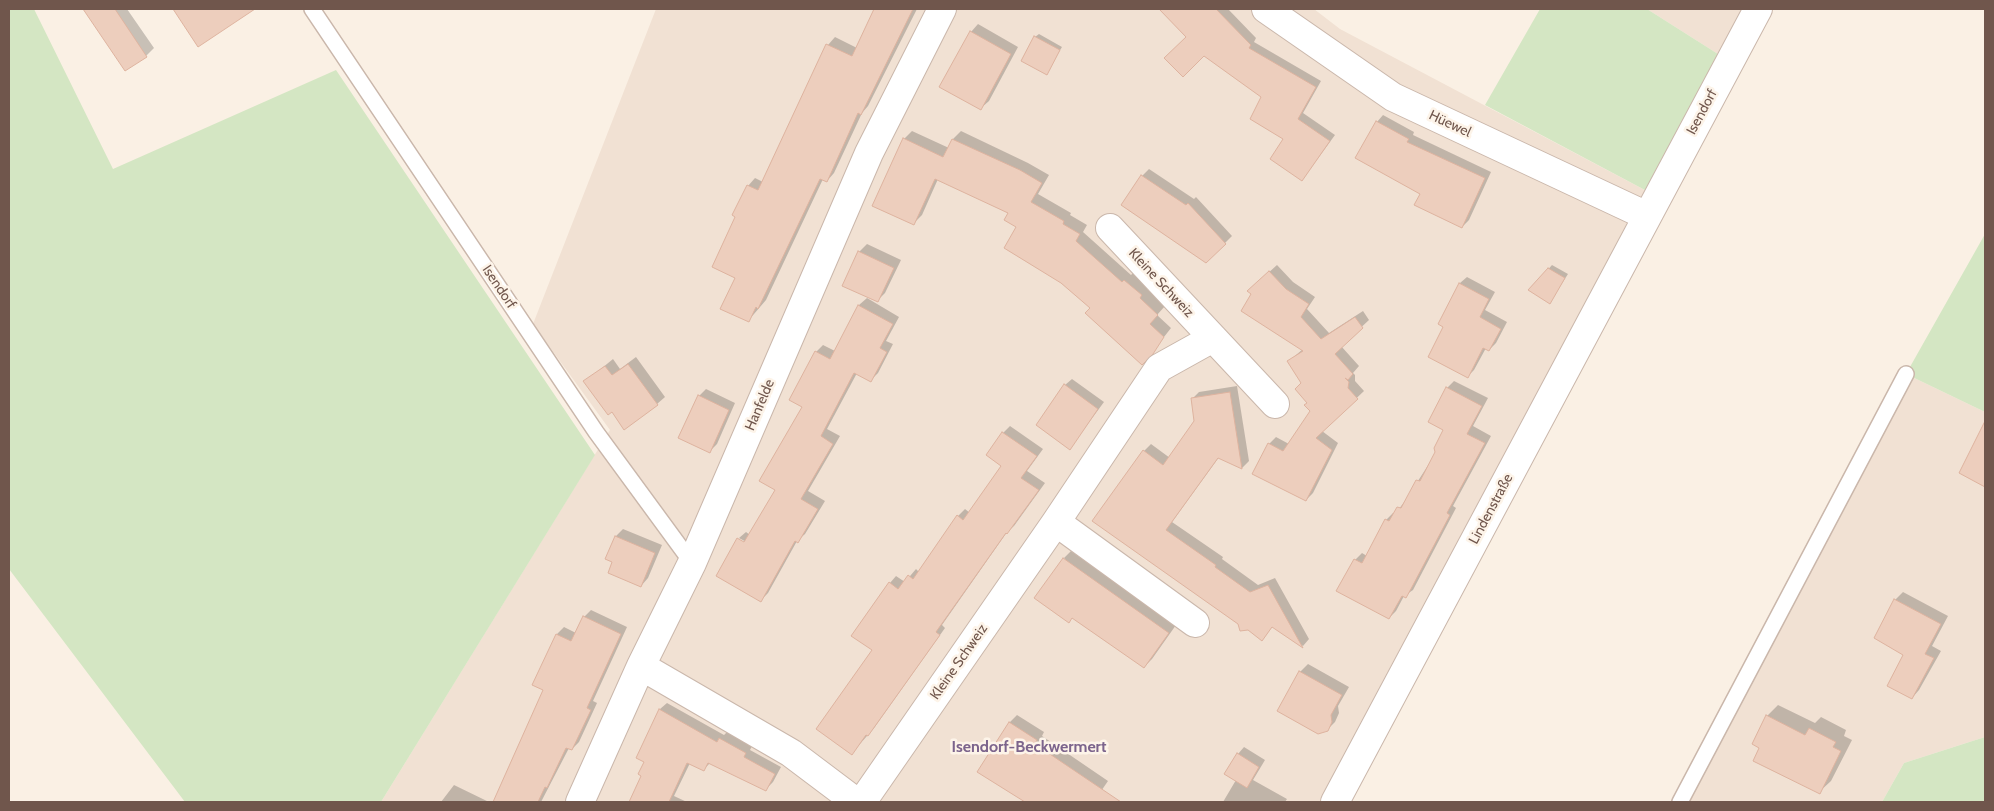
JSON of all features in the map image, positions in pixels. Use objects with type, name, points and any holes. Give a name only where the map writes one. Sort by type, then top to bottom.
[{"type":"street","name":"Hanfelde","points":[[580,802],[641,666],[692,563],[869,153],[942,9]]},
{"type":"street","name":"Hüewel","points":[[1266,9],[1393,97],[1647,216]]},
{"type":"street","name":"Isendorf","points":[[1647,216],[1758,9]]},
{"type":"street","name":"Lindenstraße","points":[[1335,802],[1647,216]]},
{"type":"street","name":"Kleine Schweiz","points":[[1110,228],[1275,404]]},
{"type":"street","name":"Kleine Schweiz","points":[[862,802],[1056,522],[1159,368],[1213,338]]},
{"type":"street","points":[[1056,522],[1195,623]]},
{"type":"street","points":[[641,666],[791,753],[856,802]]},
{"type":"lane","name":"Isendorf","points":[[312,9],[596,432],[692,563]]},
{"type":"lane","points":[[1680,802],[1906,374]]},
{"type":"shaded area","points":[[656,9],[1314,9],[1340,29],[1658,197],[1335,802],[381,802],[610,430],[533,324]]},
{"type":"shaded area","points":[[1647,9],[1764,9],[1729,61]]},
{"type":"shaded area","points":[[1906,374],[1985,412],[1985,737],[1904,763],[1882,802],[1680,802]]},
{"type":"green space","points":[[9,9],[34,9],[113,169],[336,70],[595,455],[381,802],[185,802],[9,569]]},
{"type":"green space","points":[[1540,9],[1647,9],[1729,61],[1658,197],[1485,105]]},
{"type":"green space","points":[[1985,234],[1985,412],[1906,374]]},
{"type":"green space","points":[[1985,737],[1985,802],[1882,802],[1904,763]]},
{"type":"building","points":[[83,9],[115,9],[147,57],[125,71]]},
{"type":"building","points":[[173,9],[255,9],[198,47]]},
{"type":"building","points":[[874,9],[913,9],[861,115],[858,113],[827,182],[820,179],[758,309],[756,307],[749,322],[720,309],[735,278],[712,267],[735,217],[732,215],[747,185],[758,190],[826,44],[852,56]]},
{"type":"building","points":[[1159,9],[1216,9],[1251,45],[1249,48],[1316,87],[1298,119],[1330,141],[1302,181],[1270,159],[1283,139],[1250,119],[1261,97],[1204,56],[1183,77],[1164,58],[1186,37]]},
{"type":"building","points":[[970,31],[1011,54],[981,110],[939,87]]},
{"type":"building","points":[[1034,36],[1060,50],[1047,75],[1021,61]]},
{"type":"building","points":[[1376,121],[1409,139],[1407,142],[1485,178],[1462,228],[1414,205],[1420,194],[1355,158]]},
{"type":"building","points":[[903,138],[943,157],[952,139],[1020,170],[1042,183],[1031,202],[1064,221],[1063,224],[1080,234],[1076,241],[1122,282],[1124,280],[1142,295],[1140,298],[1158,315],[1150,324],[1164,337],[1153,354],[1142,365],[1085,313],[1090,308],[1061,283],[1004,248],[1016,227],[1004,220],[1008,213],[935,179],[914,225],[872,206]]},
{"type":"building","points":[[1141,175],[1186,205],[1188,203],[1226,244],[1206,263],[1121,205]]},
{"type":"building","points":[[858,251],[894,268],[878,302],[842,286]]},
{"type":"building","points":[[1548,268],[1565,278],[1550,304],[1528,290]]},
{"type":"building","points":[[1269,271],[1286,289],[1309,304],[1301,317],[1321,339],[1355,317],[1363,328],[1335,354],[1353,374],[1348,380],[1345,378],[1349,382],[1348,388],[1358,399],[1316,438],[1332,450],[1306,501],[1252,474],[1268,443],[1283,451],[1310,411],[1304,405],[1307,403],[1295,389],[1301,383],[1287,361],[1303,351],[1241,311],[1251,294],[1247,291]]},
{"type":"building","points":[[1459,283],[1489,299],[1480,317],[1501,329],[1489,351],[1483,348],[1468,378],[1428,357],[1443,327],[1438,324]]},
{"type":"building","points":[[858,305],[893,324],[880,348],[887,352],[871,382],[854,373],[821,436],[833,444],[801,499],[818,509],[798,543],[795,541],[761,602],[716,576],[737,538],[744,542],[775,490],[759,481],[802,407],[789,400],[815,351],[830,359]]},
{"type":"building","points":[[628,364],[658,405],[624,430],[612,412],[608,415],[583,381],[605,366],[612,375]]},
{"type":"building","points":[[1064,384],[1098,409],[1070,450],[1036,425]]},
{"type":"building","points":[[1446,387],[1482,406],[1467,434],[1485,443],[1447,513],[1450,515],[1406,598],[1402,596],[1389,619],[1336,591],[1354,559],[1362,563],[1385,519],[1389,521],[1397,507],[1401,508],[1416,480],[1420,481],[1435,452],[1434,448],[1443,430],[1428,422]]},
{"type":"building","points":[[1230,392],[1242,469],[1218,458],[1166,530],[1216,565],[1215,567],[1250,592],[1268,585],[1303,648],[1272,627],[1262,641],[1248,630],[1240,631],[1238,624],[1092,521],[1143,450],[1163,465],[1194,421],[1191,398]]},
{"type":"building","points":[[698,395],[729,410],[710,453],[678,438]]},
{"type":"building","points":[[1985,421],[1985,487],[1959,473]]},
{"type":"building","points":[[1002,432],[1037,456],[1021,478],[1039,490],[936,632],[940,635],[868,736],[866,735],[852,755],[816,729],[872,650],[851,636],[889,582],[898,589],[908,575],[913,579],[957,515],[963,520],[1001,466],[986,455]]},
{"type":"building","points":[[615,536],[655,553],[641,587],[608,573],[612,562],[605,559]]},
{"type":"building","points":[[1063,558],[1169,633],[1144,668],[1072,618],[1069,623],[1034,598]]},
{"type":"building","points":[[1894,599],[1941,624],[1925,654],[1934,658],[1912,699],[1887,686],[1903,655],[1874,638]]},
{"type":"building","points":[[583,616],[621,634],[587,708],[591,710],[572,750],[566,748],[547,788],[545,787],[538,802],[493,802],[543,690],[532,685],[556,634],[571,641]]},
{"type":"building","points":[[1299,671],[1342,695],[1331,715],[1332,722],[1328,731],[1318,734],[1277,711]]},
{"type":"building","points":[[659,709],[717,742],[719,738],[746,753],[744,757],[775,774],[766,791],[708,763],[704,771],[687,763],[669,802],[629,802],[641,776],[638,774],[644,762],[636,758]]},
{"type":"building","points":[[1766,715],[1805,735],[1809,728],[1836,742],[1833,747],[1841,751],[1820,794],[1753,761],[1759,748],[1752,744]]},
{"type":"building","points":[[1009,722],[1037,740],[1035,744],[1121,802],[1025,802],[977,772]]},
{"type":"building","points":[[1237,753],[1259,767],[1247,788],[1224,774]]},
{"type":"district","name":"Isendorf-Beckwermert","points":[[1029,747]]}]
